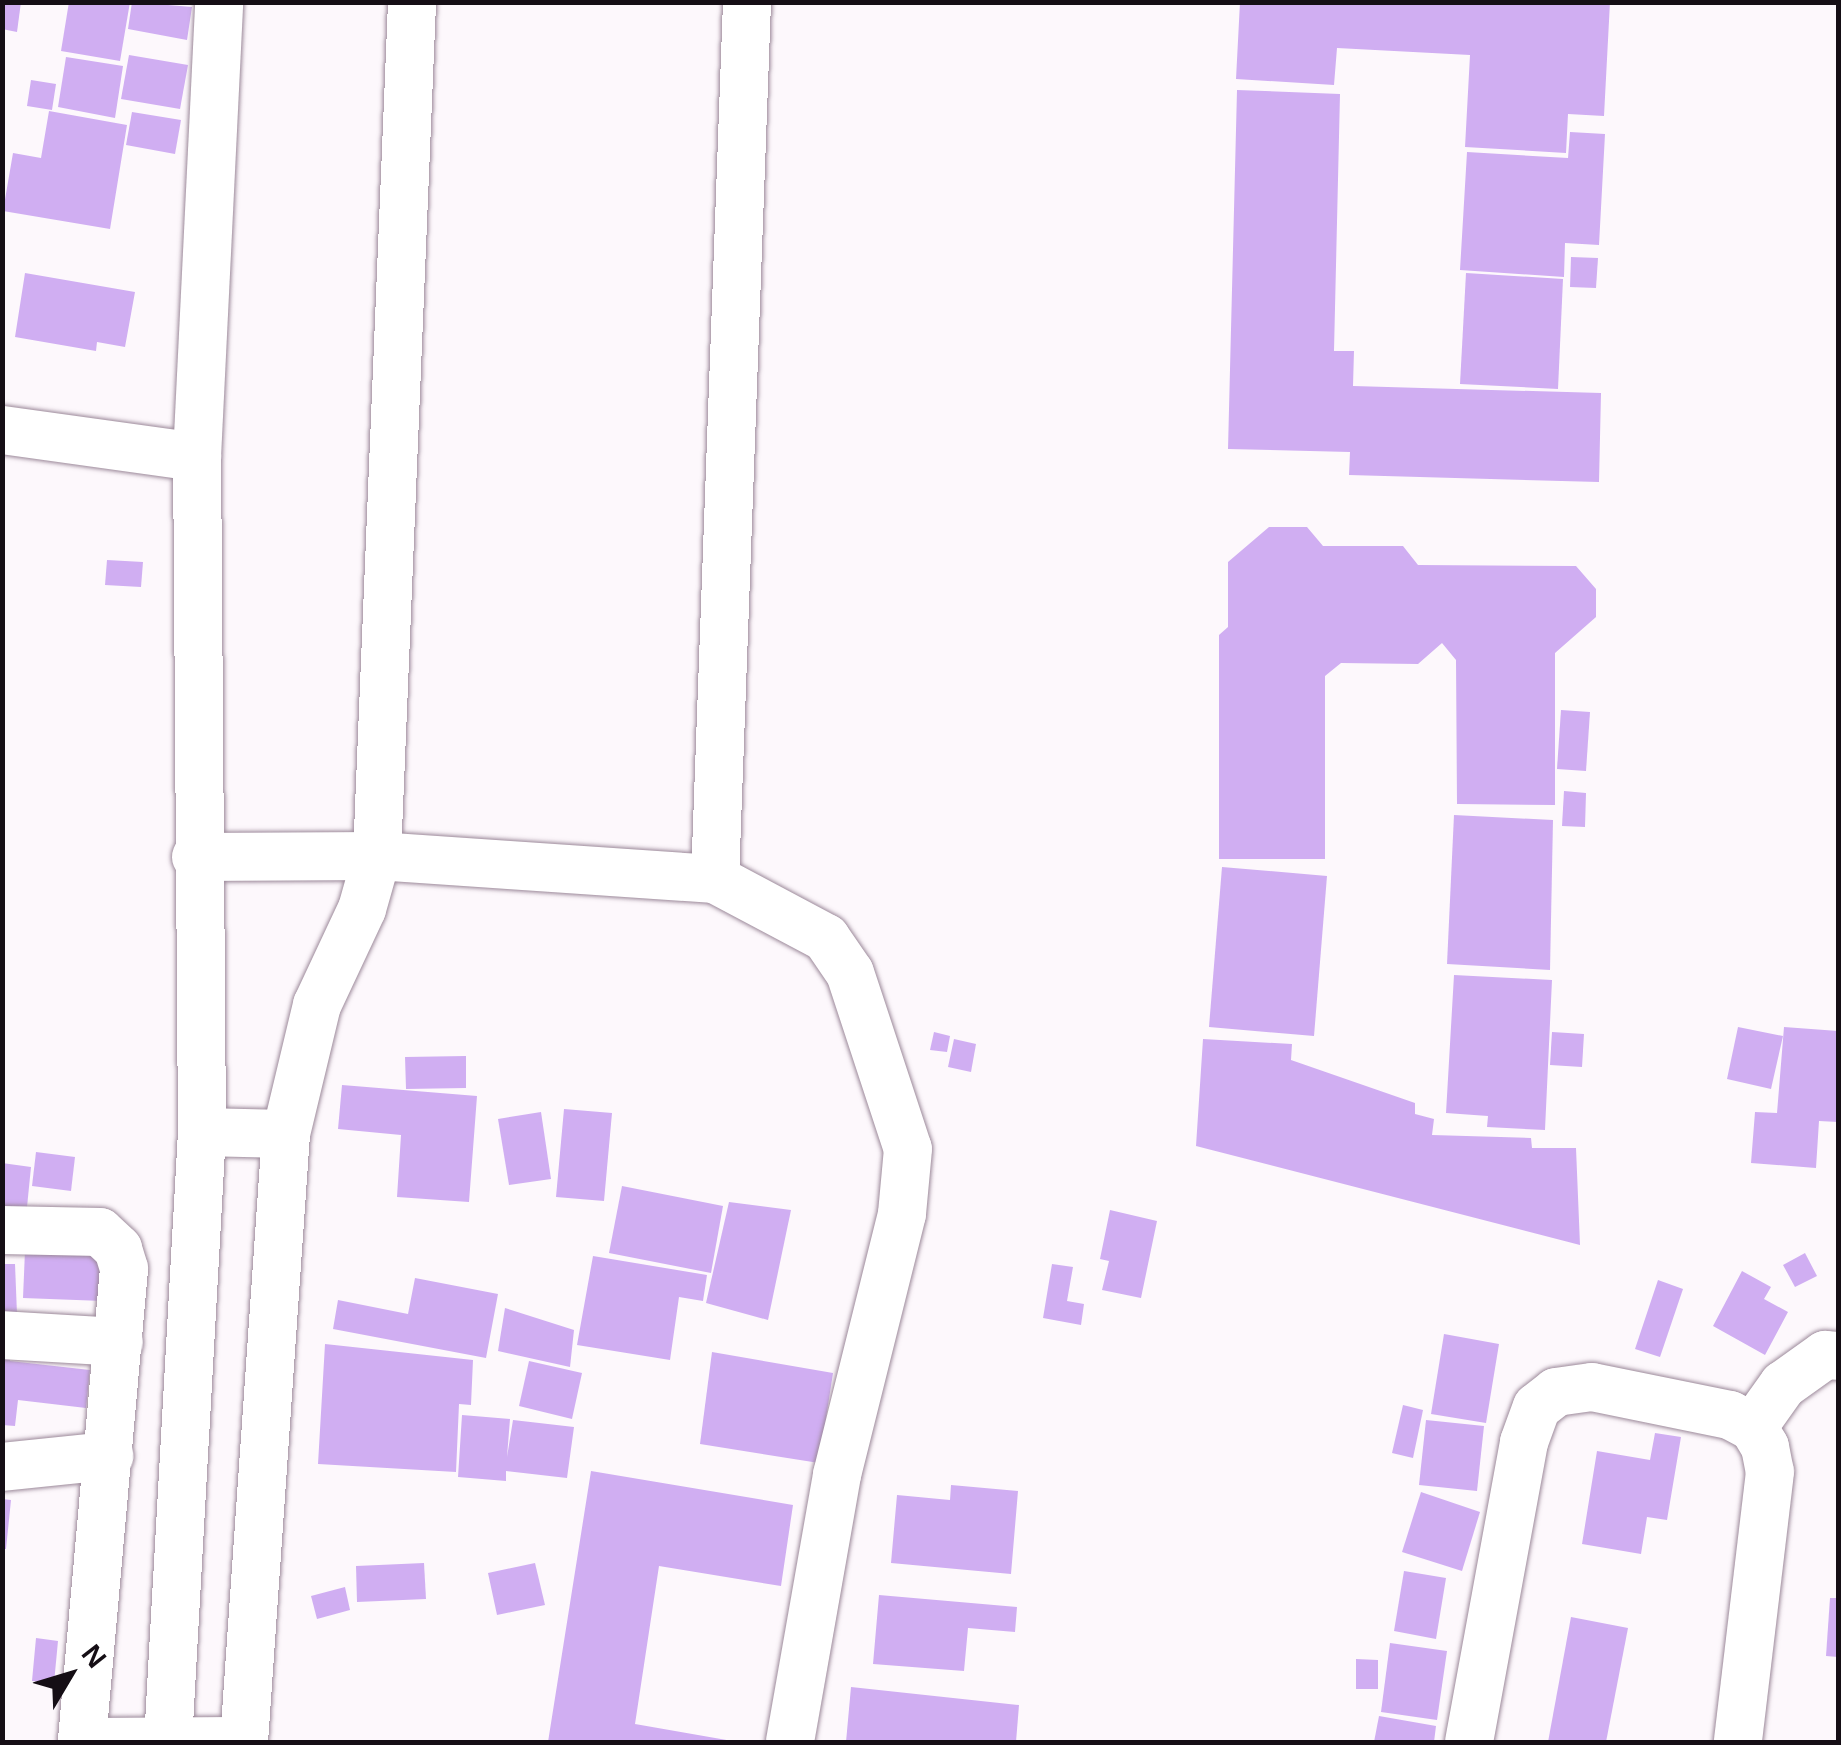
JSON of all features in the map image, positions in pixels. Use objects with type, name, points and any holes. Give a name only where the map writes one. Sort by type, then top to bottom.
[{"type":"street","points":[[168,1742],[202,1132],[196,857],[197,457],[219,2]]},
{"type":"street","points":[[2,1230],[84,1228],[110,1241],[124,1270],[82,1742],[244,1742],[286,1134],[317,1004],[362,909],[377,856],[412,2]]},
{"type":"street","points":[[716,878],[747,2]]},
{"type":"street","points":[[2,430],[197,457]]},
{"type":"street","points":[[196,857],[377,856],[716,878],[796,918],[834,949],[876,1035],[908,1149],[902,1214],[837,1475],[790,1742]]},
{"type":"street","points":[[202,1132],[286,1134]]},
{"type":"street","points":[[2,1335],[119,1342]]},
{"type":"street","points":[[1753,1428],[1783,1384],[1825,1355],[1838,1356]]},
{"type":"street","points":[[1470,1742],[1524,1442],[1537,1407],[1556,1392],[1592,1387],[1730,1415],[1753,1428],[1770,1472],[1738,1742]]},
{"type":"street","points":[[2,1467],[109,1456]]},
{"type":"building","points":[[2,2],[21,2],[17,32],[2,29]]},
{"type":"building","points":[[69,2],[130,2],[120,61],[61,51]]},
{"type":"building","points":[[132,2],[192,7],[187,40],[128,29]]},
{"type":"building","points":[[1240,2],[1610,2],[1604,116],[1568,114],[1566,153],[1465,147],[1470,55],[1337,48],[1334,85],[1236,79]]},
{"type":"building","points":[[129,55],[188,65],[180,109],[121,99]]},
{"type":"building","points":[[66,57],[123,66],[115,118],[58,107]]},
{"type":"building","points":[[31,80],[56,84],[52,110],[27,106]]},
{"type":"building","points":[[1237,90],[1340,94],[1334,351],[1354,351],[1353,386],[1601,393],[1599,482],[1349,475],[1350,452],[1228,449]]},
{"type":"building","points":[[49,111],[127,125],[110,229],[3,211],[13,153],[41,158]]},
{"type":"building","points":[[132,112],[181,120],[175,154],[126,145]]},
{"type":"building","points":[[1570,132],[1605,134],[1599,245],[1565,243],[1564,277],[1460,270],[1467,152],[1568,158]]},
{"type":"building","points":[[1571,257],[1598,258],[1596,288],[1570,287]]},
{"type":"building","points":[[25,273],[135,292],[125,347],[97,342],[96,351],[15,337]]},
{"type":"building","points":[[1466,273],[1563,279],[1558,389],[1460,384]]},
{"type":"building","points":[[1269,527],[1307,527],[1323,546],[1403,546],[1418,565],[1576,566],[1596,589],[1596,617],[1555,653],[1555,805],[1457,804],[1456,660],[1442,643],[1418,664],[1341,663],[1325,676],[1325,859],[1219,859],[1219,635],[1228,627],[1228,562]]},
{"type":"building","points":[[107,560],[143,562],[141,587],[105,585]]},
{"type":"building","points":[[1561,710],[1590,712],[1586,771],[1557,769]]},
{"type":"building","points":[[1564,791],[1586,793],[1585,827],[1562,826]]},
{"type":"building","points":[[1454,815],[1553,820],[1550,970],[1447,964]]},
{"type":"building","points":[[1222,867],[1327,876],[1314,1036],[1209,1027]]},
{"type":"building","points":[[1454,975],[1552,980],[1545,1130],[1487,1127],[1488,1116],[1446,1113]]},
{"type":"building","points":[[1738,1027],[1783,1036],[1771,1089],[1727,1079]]},
{"type":"building","points":[[1784,1027],[1838,1031],[1838,1122],[1819,1121],[1816,1168],[1751,1163],[1755,1112],[1777,1113]]},
{"type":"building","points":[[934,1032],[950,1036],[947,1052],[930,1050]]},
{"type":"building","points":[[1552,1032],[1584,1034],[1582,1067],[1550,1065]]},
{"type":"building","points":[[954,1039],[976,1044],[971,1072],[948,1067]]},
{"type":"building","points":[[1203,1039],[1292,1044],[1291,1060],[1415,1103],[1415,1114],[1434,1119],[1432,1135],[1531,1138],[1532,1148],[1576,1148],[1580,1245],[1196,1146]]},
{"type":"building","points":[[466,1056],[466,1088],[406,1089],[405,1057]]},
{"type":"building","points":[[342,1085],[477,1096],[469,1202],[397,1197],[401,1135],[338,1129]]},
{"type":"building","points":[[564,1109],[612,1113],[604,1201],[556,1197]]},
{"type":"building","points":[[541,1112],[551,1179],[509,1185],[498,1119]]},
{"type":"building","points":[[36,1152],[75,1157],[71,1191],[32,1186]]},
{"type":"building","points":[[2,1163],[31,1167],[26,1217],[2,1214]]},
{"type":"building","points":[[622,1186],[723,1206],[711,1273],[609,1253]]},
{"type":"building","points":[[729,1202],[791,1210],[768,1320],[706,1303]]},
{"type":"building","points":[[1110,1210],[1157,1221],[1141,1298],[1102,1290],[1109,1261],[1100,1259]]},
{"type":"building","points":[[25,1251],[104,1254],[103,1301],[23,1298]]},
{"type":"building","points":[[1805,1253],[1817,1276],[1795,1287],[1783,1265]]},
{"type":"building","points":[[593,1256],[707,1275],[703,1301],[679,1297],[670,1360],[577,1345]]},
{"type":"building","points":[[2,1264],[15,1264],[17,1314],[2,1314]]},
{"type":"building","points":[[1052,1264],[1073,1267],[1067,1301],[1084,1304],[1081,1325],[1043,1318]]},
{"type":"building","points":[[1742,1271],[1771,1287],[1764,1299],[1788,1312],[1765,1355],[1713,1326]]},
{"type":"building","points":[[415,1278],[498,1294],[486,1358],[333,1329],[338,1300],[408,1314]]},
{"type":"building","points":[[1658,1280],[1683,1289],[1660,1357],[1635,1349]]},
{"type":"building","points":[[505,1308],[574,1330],[570,1367],[498,1351]]},
{"type":"building","points":[[1444,1334],[1499,1344],[1486,1423],[1431,1414]]},
{"type":"building","points":[[2,1343],[12,1344],[10,1361],[90,1370],[86,1408],[18,1400],[15,1426],[2,1425]]},
{"type":"building","points":[[325,1344],[473,1360],[471,1405],[459,1404],[456,1472],[318,1464]]},
{"type":"building","points":[[712,1352],[833,1373],[819,1463],[700,1444]]},
{"type":"building","points":[[529,1361],[582,1373],[572,1419],[519,1406]]},
{"type":"building","points":[[1403,1405],[1423,1410],[1413,1458],[1392,1453]]},
{"type":"building","points":[[462,1415],[510,1419],[507,1457],[513,1420],[574,1427],[567,1478],[506,1471],[506,1481],[458,1477]]},
{"type":"building","points":[[1426,1420],[1484,1426],[1477,1491],[1419,1485]]},
{"type":"building","points":[[1655,1433],[1681,1437],[1667,1520],[1647,1517],[1641,1554],[1582,1544],[1597,1451],[1650,1460]]},
{"type":"building","points":[[591,1471],[793,1505],[781,1586],[659,1566],[635,1724],[738,1742],[548,1742]]},
{"type":"building","points":[[951,1485],[1018,1491],[1011,1574],[891,1563],[897,1495],[950,1500]]},
{"type":"building","points":[[1421,1492],[1480,1512],[1462,1571],[1402,1552]]},
{"type":"building","points":[[2,1499],[11,1500],[6,1549],[2,1549]]},
{"type":"building","points":[[424,1563],[426,1599],[357,1602],[356,1566]]},
{"type":"building","points":[[535,1563],[545,1605],[497,1615],[488,1573]]},
{"type":"building","points":[[1404,1571],[1446,1578],[1436,1639],[1394,1631]]},
{"type":"building","points":[[345,1587],[350,1610],[317,1619],[311,1596]]},
{"type":"building","points":[[879,1595],[1017,1607],[1015,1632],[968,1628],[964,1671],[873,1664]]},
{"type":"building","points":[[1830,1598],[1838,1598],[1838,1657],[1826,1656]]},
{"type":"building","points":[[1571,1617],[1628,1628],[1606,1742],[1548,1742]]},
{"type":"building","points":[[36,1638],[58,1641],[54,1683],[32,1681]]},
{"type":"building","points":[[1390,1643],[1447,1651],[1437,1720],[1381,1712]]},
{"type":"building","points":[[1356,1659],[1378,1660],[1378,1689],[1356,1689]]},
{"type":"building","points":[[851,1687],[1019,1705],[1016,1742],[846,1742]]},
{"type":"building","points":[[1379,1716],[1436,1726],[1434,1742],[1374,1742]]}]
